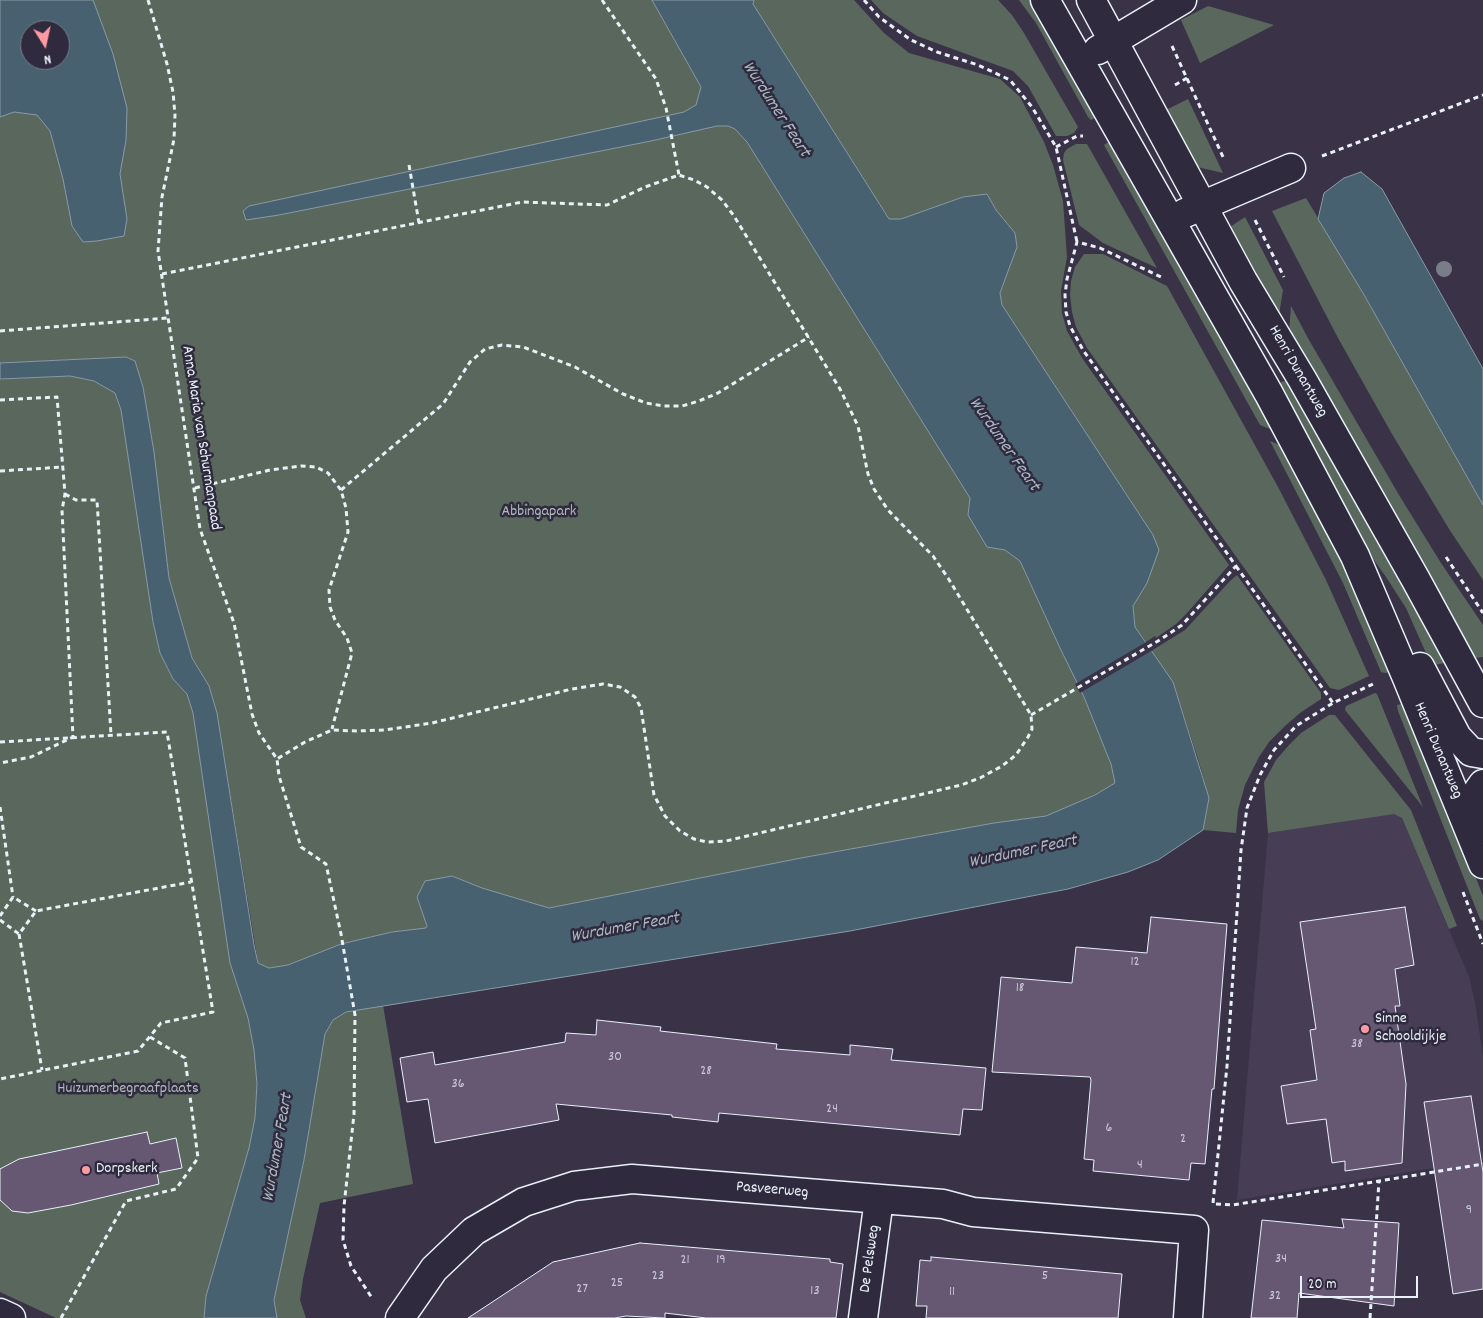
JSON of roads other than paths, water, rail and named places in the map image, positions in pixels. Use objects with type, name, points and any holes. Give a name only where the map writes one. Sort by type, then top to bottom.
[{"type":"street","name":"Henri Dunantweg","points":[[1045,0],[1269,394],[1354,556],[1483,864]]},
{"type":"street","points":[[1080,61],[1182,0]]},
{"type":"street","name":"Henri Dunantweg","points":[[1063,32],[1100,4],[1113,41],[1243,281],[1302,379],[1407,563],[1483,703]]},
{"type":"street","points":[[1170,219],[1290,168]]},
{"type":"street","name":"Henri Dunantweg","points":[[1354,556],[1398,619],[1432,691],[1457,737],[1471,752],[1483,754]]},
{"type":"street","points":[[1472,835],[1478,791],[1483,784]]},
{"type":"street","name":"Pasveerweg","points":[[400,1318],[434,1269],[474,1231],[524,1202],[574,1186],[632,1180],[943,1204],[973,1212],[1194,1230],[1188,1318]]},
{"type":"street","name":"De Pelsweg","points":[[863,1318],[879,1199]]},
{"type":"street","points":[[0,1313],[11,1318]]},
{"type":"water","points":[[0,0],[93,0],[113,54],[127,108],[126,140],[120,174],[127,219],[124,236],[83,242],[72,226],[63,179],[50,131],[37,115],[14,112],[0,117]]},
{"type":"water","name":"Wurdumer Feart","points":[[652,0],[754,0],[753,4],[889,219],[901,219],[963,197],[987,194],[996,210],[1015,233],[1017,247],[1000,293],[1002,305],[1153,535],[1159,550],[1147,583],[1133,606],[1135,627],[1173,682],[1209,798],[1203,830],[1158,860],[1128,872],[1068,889],[850,931],[346,1012],[333,1020],[325,1034],[304,1160],[274,1300],[277,1318],[204,1318],[206,1296],[249,1148],[255,1118],[257,1084],[254,1050],[248,1018],[230,963],[193,713],[187,694],[173,679],[160,653],[153,622],[121,410],[115,393],[94,381],[70,376],[0,379],[0,363],[126,357],[135,361],[143,387],[154,452],[169,578],[192,658],[209,686],[217,713],[254,945],[258,963],[269,968],[288,965],[341,944],[392,932],[426,928],[427,926],[417,897],[425,881],[452,876],[482,888],[549,908],[801,858],[994,823],[1046,816],[1095,795],[1115,783],[1111,764],[1084,697],[1020,561],[1005,550],[987,547],[968,515],[970,498],[747,142],[735,129],[728,126],[717,126],[651,141],[246,220],[243,211],[249,206],[684,112],[696,105],[701,87]]},
{"type":"water","points":[[1361,172],[1382,189],[1483,369],[1483,505],[1363,293],[1318,219],[1324,193],[1344,178]]},
{"type":"place","name":"Sinne Schooldijkje","points":[[1365,1029]]},
{"type":"place","name":"Dorpskerk","points":[[86,1170]]},
{"type":"park label","name":"Abbingapark","points":[[539,513]]},
{"type":"park label","name":"Huizumerbegraafplaats","points":[[128,1090]]}]
